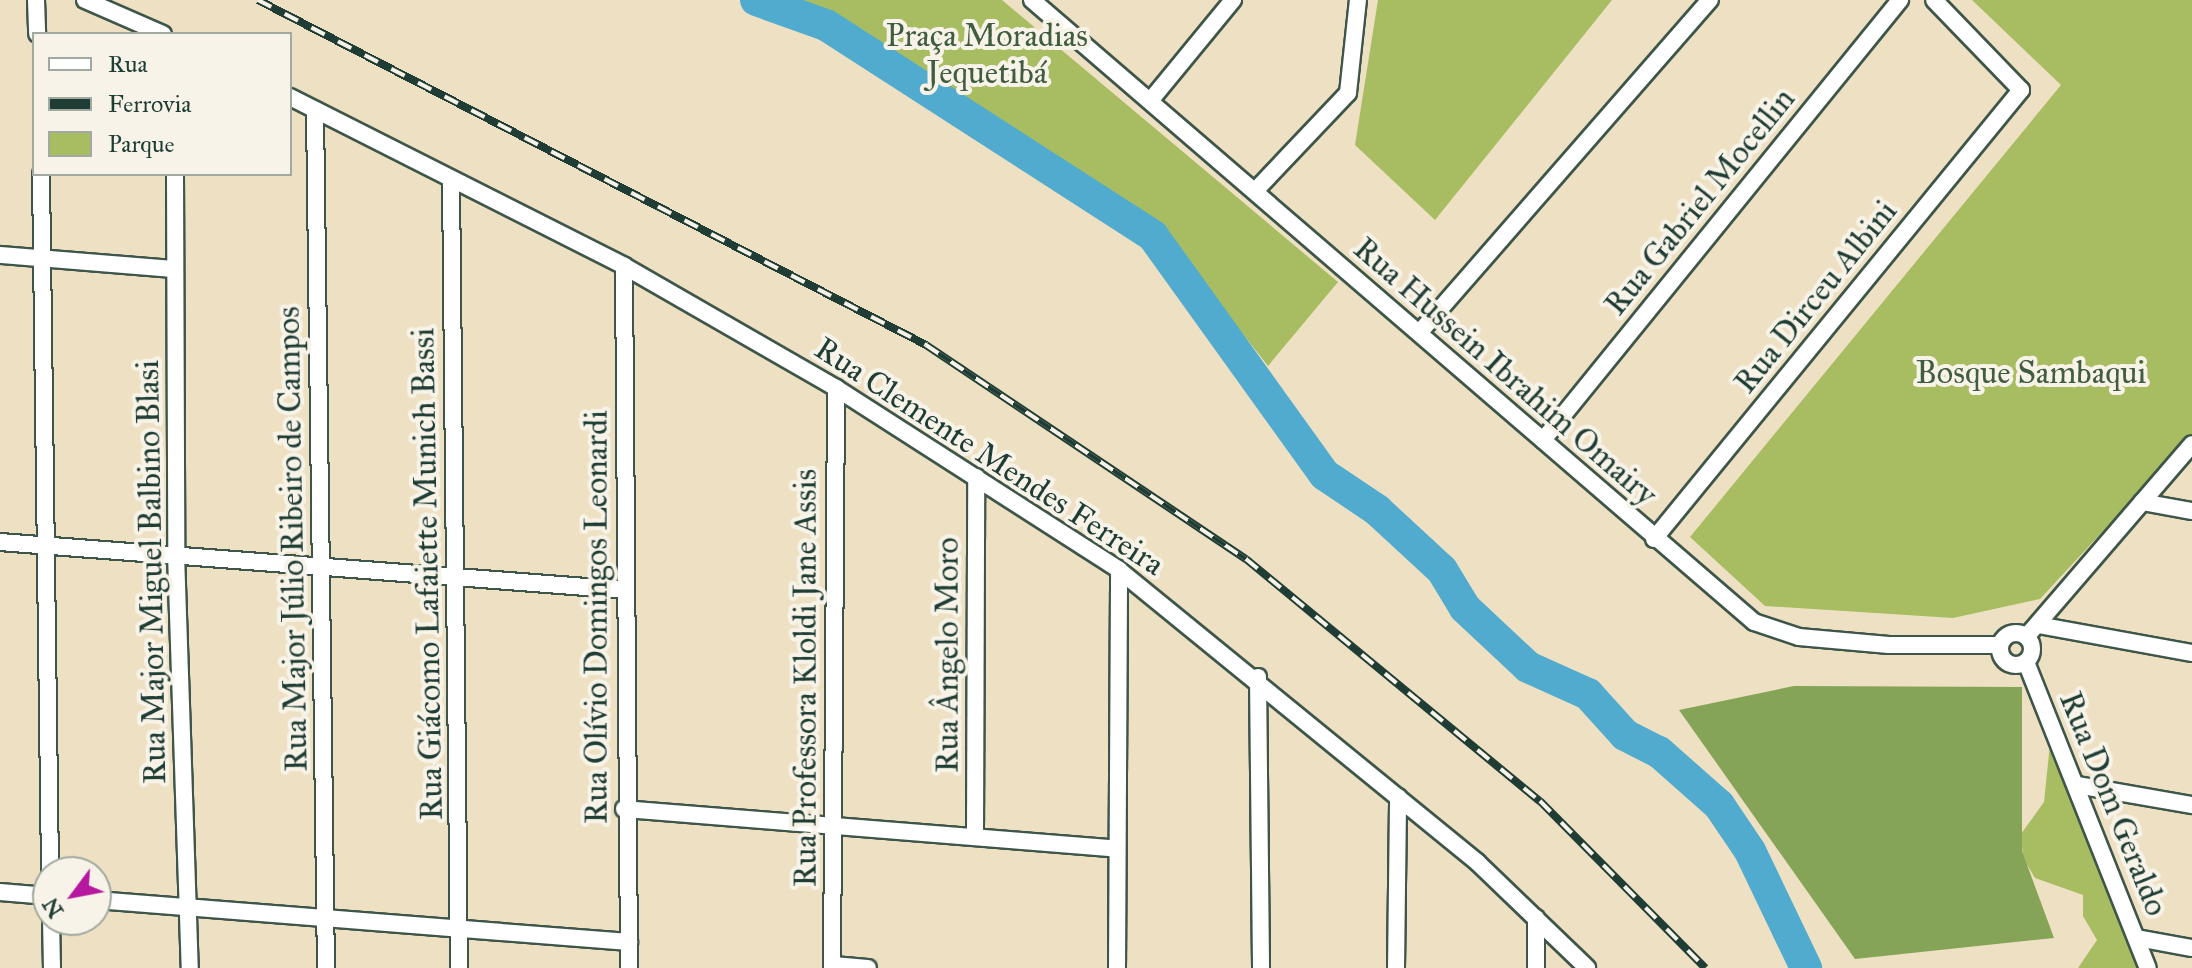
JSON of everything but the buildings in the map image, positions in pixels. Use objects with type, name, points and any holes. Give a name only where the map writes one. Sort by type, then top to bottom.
[{"type":"street","points":[[36,0],[37,32]]},
{"type":"street","points":[[85,0],[158,32]]},
{"type":"street","points":[[1150,101],[1233,0]]},
{"type":"street","points":[[1255,191],[1348,93],[1358,0]]},
{"type":"street","points":[[1420,332],[1710,0]]},
{"type":"street","name":"Rua Gabriel Mocellin","points":[[1543,440],[1900,0]]},
{"type":"street","name":"Rua Dirceu Albini","points":[[1654,539],[2021,90],[1934,0]]},
{"type":"street","name":"Rua Hussein Ibrahim Omairy","points":[[1039,2],[1654,539],[1754,622],[1799,637],[2000,645]]},
{"type":"street","name":"Rua Clemente Mendes Ferreira","points":[[292,98],[624,266],[836,388],[1119,570],[1258,677],[1536,918],[1587,968]]},
{"type":"street","name":"Rua Major Júlio Ribeiro de Campos","points":[[315,110],[326,968]]},
{"type":"street","points":[[41,176],[50,856]]},
{"type":"street","name":"Rua Major Miguel Balbino Blasi","points":[[175,176],[176,554],[190,968]]},
{"type":"street","name":"Rua Giácomo Lafaiette Munich Bassi","points":[[451,179],[459,968]]},
{"type":"street","points":[[0,255],[174,269]]},
{"type":"street","name":"Rua Olívio Domingos Leonardi","points":[[624,266],[624,809],[629,968]]},
{"type":"street","name":"Rua Professora Kloldi Jane Assis","points":[[832,966],[836,388]]},
{"type":"street","points":[[2192,444],[2032,630],[2032,646],[2026,662],[2005,661],[2000,645],[2011,633],[2032,630],[2192,653]]},
{"type":"street","name":"Rua Ângelo Moro","points":[[975,834],[976,477]]},
{"type":"street","points":[[2142,502],[2192,511]]},
{"type":"street","points":[[0,542],[625,590]]},
{"type":"street","points":[[1117,968],[1119,570]]},
{"type":"street","name":"Rua Dom Geraldo","points":[[2026,662],[2148,968]]},
{"type":"street","points":[[1258,677],[1261,968]]},
{"type":"street","points":[[2077,785],[2192,805]]},
{"type":"street","points":[[1396,968],[1398,797]]},
{"type":"street","points":[[624,809],[833,821],[1116,849]]},
{"type":"street","points":[[0,892],[32,895]]},
{"type":"street","points":[[112,901],[629,942]]},
{"type":"street","points":[[1536,918],[1536,968]]},
{"type":"street","points":[[51,936],[52,968]]},
{"type":"street","points":[[2137,938],[2192,948]]},
{"type":"street","points":[[832,966],[868,968]]},
{"type":"green space","name":"Praça Moradias Jequetibá","points":[[798,0],[1002,0],[1338,282],[1268,366],[1159,227]]},
{"type":"green space","points":[[1378,0],[1612,0],[1435,220],[1355,145]]},
{"type":"green space","name":"Bosque Sambaqui","points":[[1972,0],[2192,0],[2192,435],[2040,599],[1953,618],[1765,606],[1690,537],[2061,85]]},
{"type":"green space","points":[[1794,686],[2022,687],[2022,851],[2054,938],[1855,959],[1679,710]]},
{"type":"green space","points":[[2050,744],[2140,968],[2078,968],[2097,940],[2083,916],[2083,895],[2035,878],[2023,858],[2021,834],[2044,802]]},
{"type":"waterway","points":[[756,0],[826,25],[1153,236],[1325,475],[1377,510],[1442,570],[1465,608],[1528,667],[1588,694],[1625,735],[1659,752],[1719,805],[1750,851],[1806,968]]},
{"type":"railway","points":[[258,0],[926,345],[1246,559],[1540,801],[1705,968]]}]
